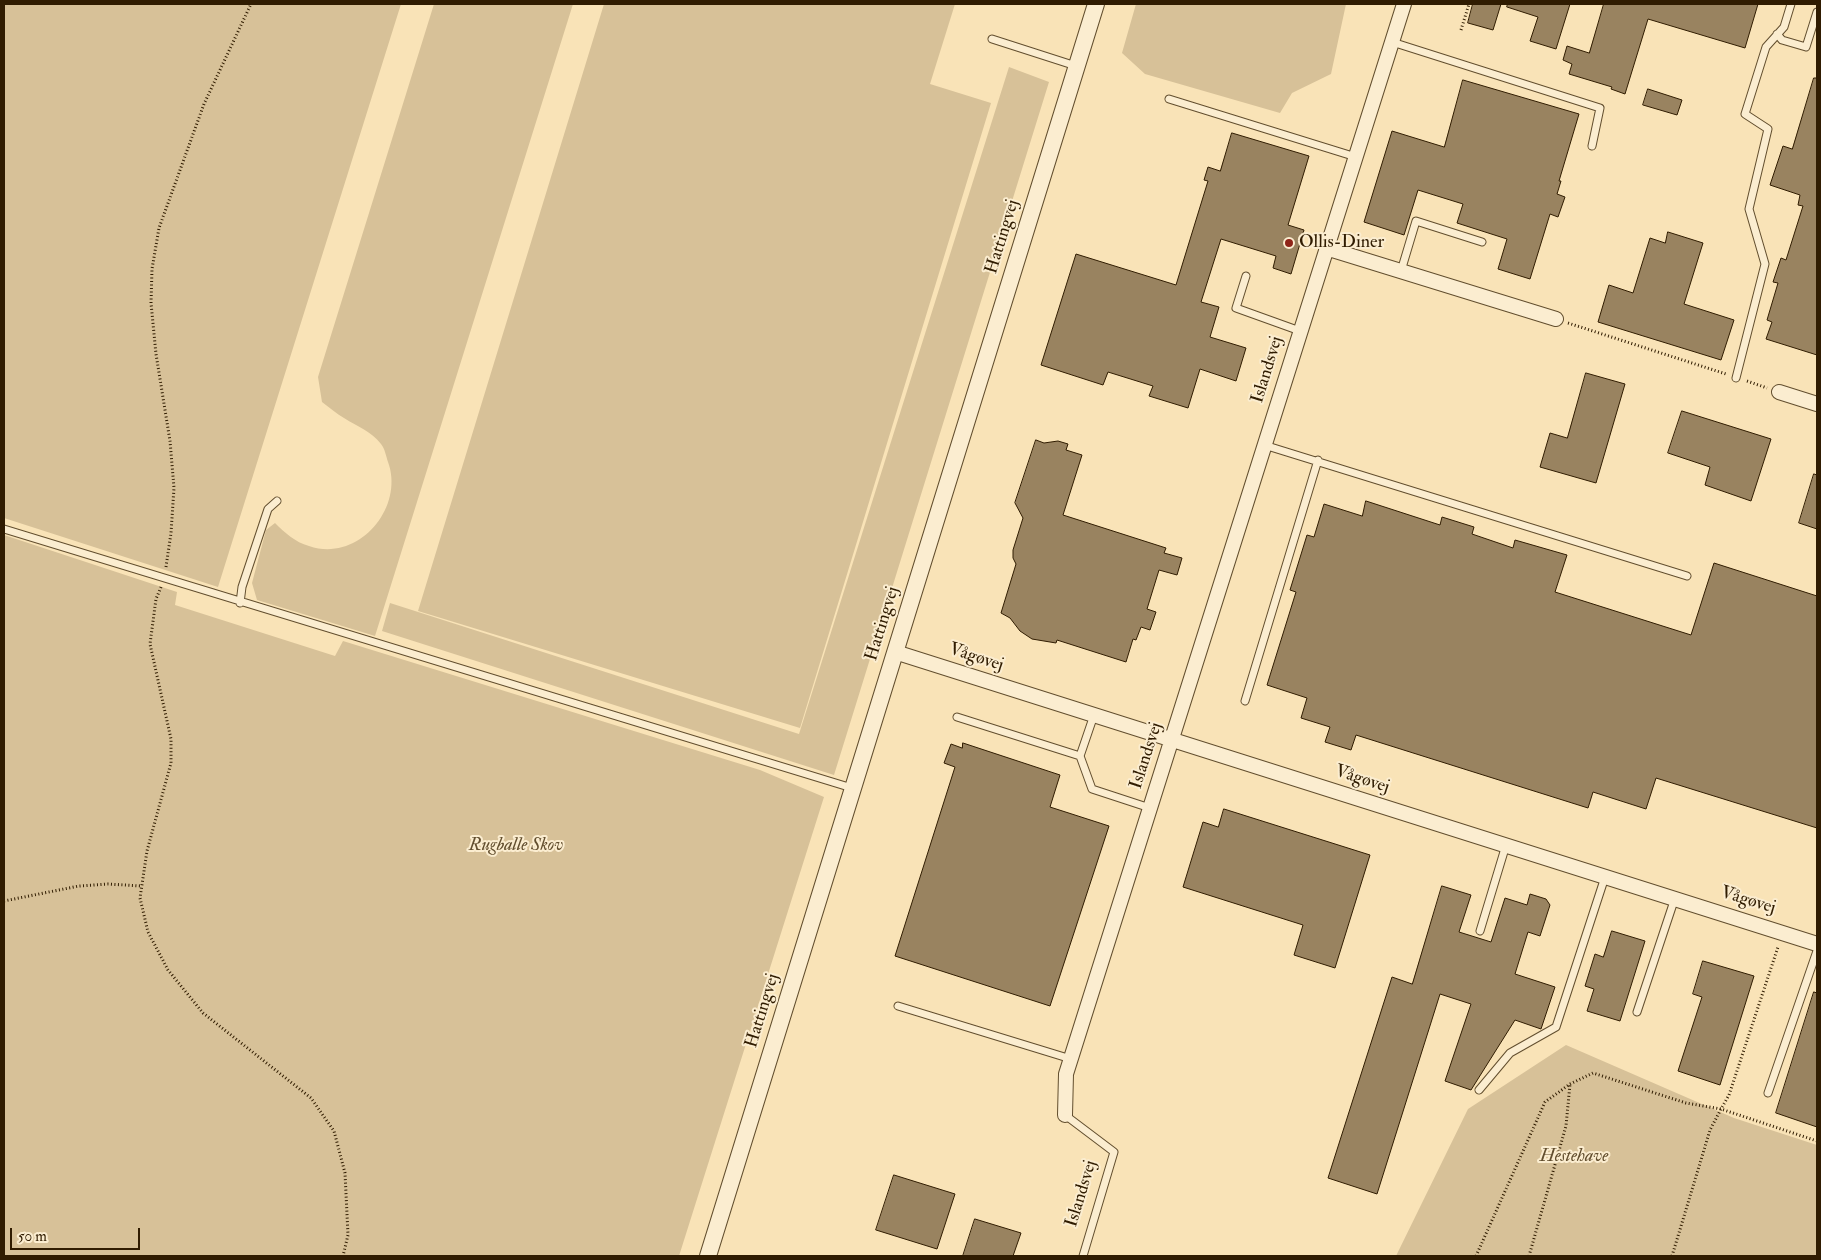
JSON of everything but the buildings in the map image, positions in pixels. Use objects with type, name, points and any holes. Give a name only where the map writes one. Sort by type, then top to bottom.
[{"type":"street","name":"Hattingvej","points":[[708,1256],[1096,4]]},
{"type":"street","name":"Islandsvej","points":[[1065,1115],[1066,1074],[1404,4]]},
{"type":"street","points":[[1326,248],[1556,319]]},
{"type":"street","points":[[1779,392],[1817,404]]},
{"type":"street","name":"Vågøvej","points":[[895,652],[1817,944]]},
{"type":"lane","points":[[1736,378],[1765,264],[1749,209],[1768,130],[1746,114],[1766,47],[1784,27],[1791,4]]},
{"type":"lane","points":[[1777,34],[1782,40],[1806,46],[1817,12]]},
{"type":"lane","points":[[992,39],[1076,67]]},
{"type":"lane","points":[[1392,42],[1600,108],[1592,146]]},
{"type":"lane","points":[[1170,99],[1356,157]]},
{"type":"lane","points":[[1401,271],[1416,221],[1482,242]]},
{"type":"lane","points":[[1246,276],[1236,308],[1300,331]]},
{"type":"lane","points":[[1264,445],[1318,460],[1687,576]]},
{"type":"lane","points":[[1245,701],[1318,460]]},
{"type":"lane","points":[[240,602],[242,587],[268,509],[277,501]]},
{"type":"lane","points":[[4,528],[164,579],[853,788]]},
{"type":"lane","points":[[1094,715],[1080,756],[1092,789],[1150,808]]},
{"type":"lane","points":[[957,718],[1080,756]]},
{"type":"lane","points":[[1480,930],[1506,845]]},
{"type":"lane","points":[[1479,1090],[1510,1053],[1556,1027],[1605,877]]},
{"type":"lane","points":[[1637,1012],[1675,898]]},
{"type":"lane","points":[[1768,1092],[1817,951]]},
{"type":"lane","points":[[898,1006],[1071,1059]]},
{"type":"lane","name":"Islandsvej","points":[[1065,1115],[1114,1152],[1082,1256]]},
{"type":"path","points":[[251,4],[204,104],[159,228],[152,269],[151,303],[156,354],[170,441],[174,488],[171,533],[164,579],[156,599],[150,644],[171,739],[171,763],[147,851],[140,898],[148,932],[168,970],[203,1013],[311,1098],[334,1131],[345,1173],[348,1235],[343,1256]]},
{"type":"path","points":[[1461,30],[1469,4]]},
{"type":"path","points":[[1556,319],[1779,392]]},
{"type":"path","points":[[4,901],[79,886],[108,884],[142,886]]},
{"type":"path","points":[[1672,1256],[1710,1130],[1729,1095],[1783,932]]},
{"type":"path","points":[[1476,1256],[1545,1102],[1570,1084],[1593,1073],[1686,1103],[1721,1109],[1817,1140]]},
{"type":"path","points":[[1529,1256],[1566,1126],[1570,1084]]},
{"type":"green space","points":[[4,4],[401,4],[218,587],[4,518]]},
{"type":"green space","points":[[434,4],[573,4],[375,636],[257,600],[252,583],[266,530],[275,523],[290,537],[309,546],[327,549],[344,547],[360,539],[373,528],[383,513],[390,497],[391,480],[388,462],[382,446],[369,432],[341,416],[322,402],[318,377]]},
{"type":"green space","points":[[604,4],[955,4],[930,84],[991,103],[800,728],[418,611]]},
{"type":"green space","points":[[1136,4],[1346,4],[1331,74],[1292,93],[1280,113],[1145,74],[1122,53]]},
{"type":"green space","points":[[1009,67],[1049,82],[834,775],[382,631],[390,603],[799,734]]},
{"type":"green space","name":"Rugballe Skov","points":[[4,535],[177,592],[175,605],[335,656],[343,641],[760,770],[824,797],[679,1256],[4,1256]]},
{"type":"green space","name":"Hestehave","points":[[1566,1045],[1734,1118],[1817,1145],[1817,1256],[1396,1256],[1468,1109]]},
{"type":"place","name":"Ollis-Diner","points":[[1289,243]]}]
